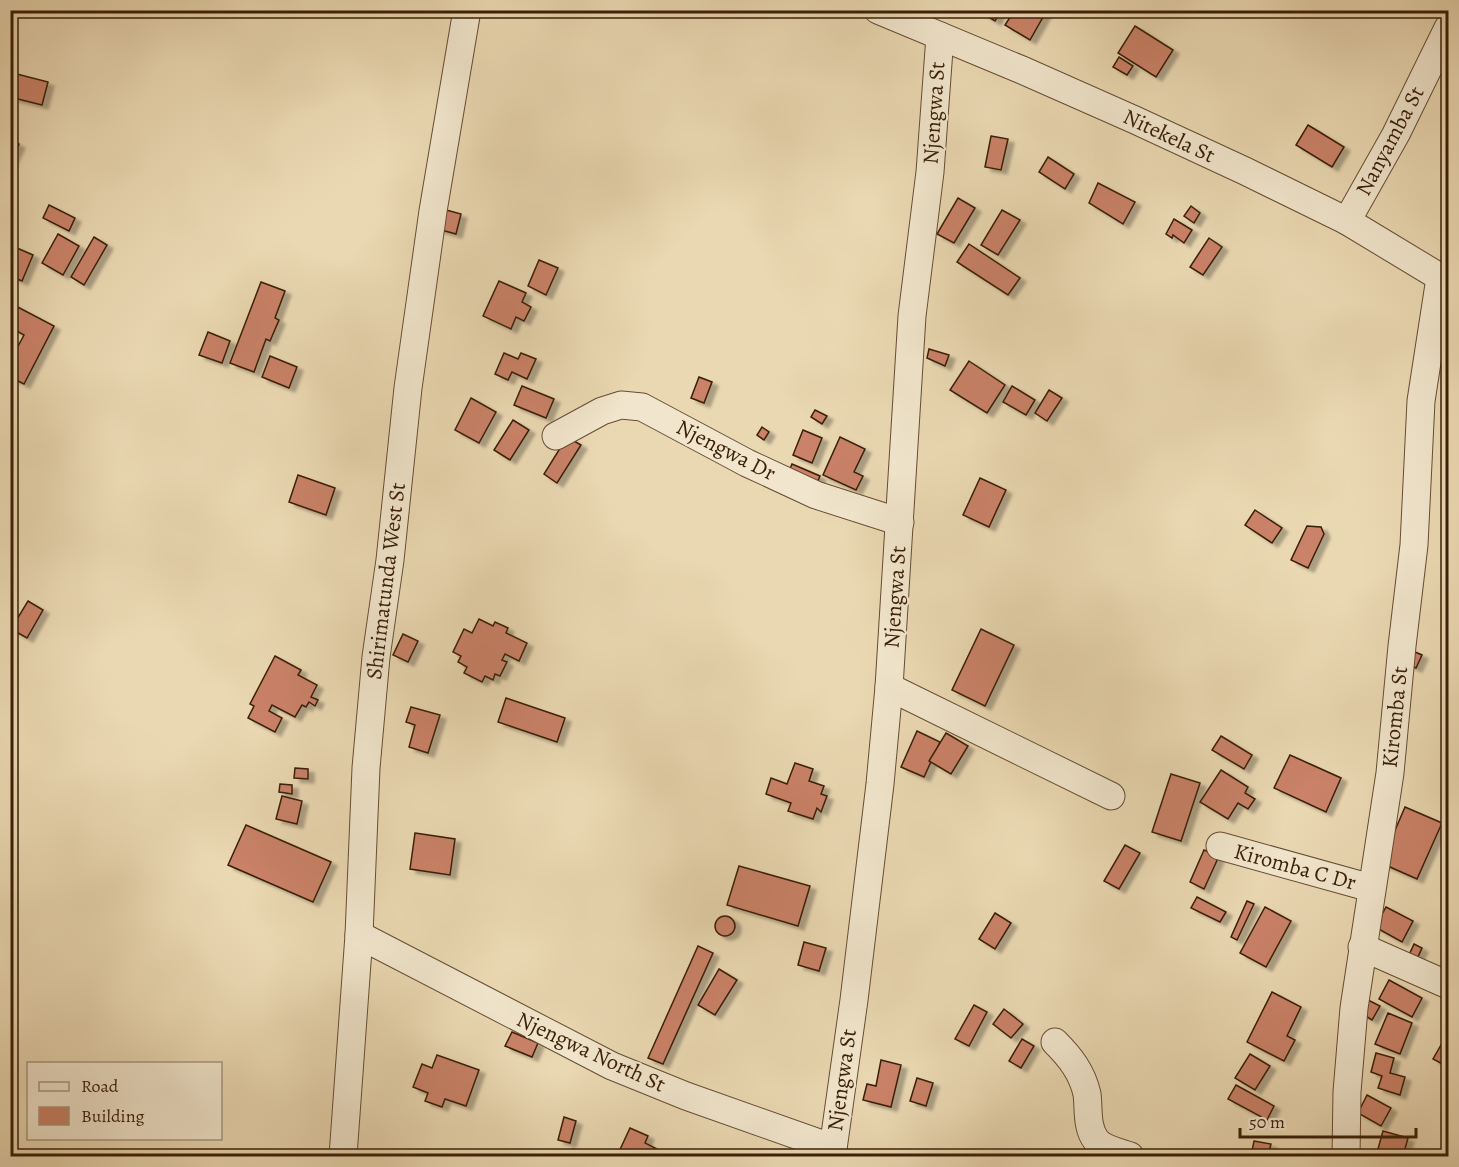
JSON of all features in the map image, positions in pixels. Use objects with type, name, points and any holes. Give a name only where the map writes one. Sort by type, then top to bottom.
[{"type":"street","name":"Shirimatunda West St","points":[[343,1156],[359,935],[366,768],[376,657],[390,560],[408,388],[433,211],[467,10]]},
{"type":"street","name":"Nitekela St","points":[[878,10],[1136,120],[1347,221],[1444,280]]},
{"type":"street","name":"Nanyamba St","points":[[1347,221],[1396,134],[1449,28]]},
{"type":"street","name":"Njengwa St","points":[[832,1152],[857,978],[880,784],[889,687],[912,316],[930,172],[940,36]]},
{"type":"street","name":"Kiromba St","points":[[1346,1156],[1347,1092],[1354,1008],[1389,773],[1414,545],[1422,401],[1444,280]]},
{"type":"street","name":"Njengwa Dr","points":[[556,436],[602,411],[621,405],[642,407],[747,463],[816,495],[900,522]]},
{"type":"street","points":[[889,687],[1111,796]]},
{"type":"street","name":"Kiromba C Dr","points":[[1220,846],[1371,888]]},
{"type":"street","name":"Njengwa North St","points":[[359,935],[612,1066],[832,1152]]},
{"type":"street","points":[[1362,947],[1449,985]]},
{"type":"street","points":[[1055,1042],[1073,1060],[1081,1076],[1086,1093],[1090,1128],[1097,1141],[1107,1148],[1130,1156]]},
{"type":"building","points":[[977,10],[1001,10],[995,21]]},
{"type":"building","points":[[1019,10],[1047,10],[1030,40],[1005,25],[1014,11],[1018,13]]},
{"type":"building","points":[[1135,26],[1173,50],[1156,77],[1118,53]]},
{"type":"building","points":[[1119,57],[1133,66],[1127,75],[1113,67]]},
{"type":"building","points":[[13,73],[48,82],[42,105],[10,97]]},
{"type":"building","points":[[1308,125],[1344,147],[1332,167],[1296,145]]},
{"type":"building","points":[[991,136],[1008,139],[1001,170],[985,167]]},
{"type":"building","points":[[10,140],[19,144],[11,161],[10,161]]},
{"type":"building","points":[[1048,157],[1074,174],[1065,189],[1039,172]]},
{"type":"building","points":[[1098,183],[1135,202],[1123,224],[1089,203]]},
{"type":"building","points":[[958,198],[975,208],[954,243],[937,234]]},
{"type":"building","points":[[49,205],[75,218],[69,231],[43,218]]},
{"type":"building","points":[[1191,206],[1200,213],[1194,223],[1184,216]]},
{"type":"building","points":[[439,208],[461,214],[456,234],[434,228]]},
{"type":"building","points":[[1002,210],[1020,220],[998,255],[981,245]]},
{"type":"building","points":[[1174,219],[1192,230],[1184,243],[1173,235],[1172,238],[1166,234]]},
{"type":"building","points":[[58,234],[79,246],[63,275],[42,263]]},
{"type":"building","points":[[94,237],[107,245],[84,285],[71,277]]},
{"type":"building","points":[[1209,238],[1222,247],[1203,275],[1190,267]]},
{"type":"building","points":[[969,244],[1020,278],[1008,295],[957,262]]},
{"type":"building","points":[[10,245],[33,255],[22,281],[10,276]]},
{"type":"building","points":[[539,260],[558,268],[546,295],[528,286]]},
{"type":"building","points":[[499,281],[526,293],[522,302],[531,307],[524,321],[516,317],[511,329],[483,316]]},
{"type":"building","points":[[261,282],[285,291],[275,318],[279,320],[270,341],[266,339],[254,372],[230,363]]},
{"type":"building","points":[[10,303],[54,326],[24,384],[10,377],[10,361],[24,335],[10,327]]},
{"type":"building","points":[[208,332],[230,341],[222,363],[199,355]]},
{"type":"building","points":[[929,349],[949,355],[945,366],[927,358]]},
{"type":"building","points":[[504,353],[518,359],[521,353],[536,359],[527,379],[512,372],[508,380],[495,374]]},
{"type":"building","points":[[270,356],[297,367],[289,388],[262,377]]},
{"type":"building","points":[[969,361],[1005,385],[987,413],[950,390]]},
{"type":"building","points":[[699,377],[712,382],[704,403],[691,398]]},
{"type":"building","points":[[522,386],[554,399],[546,418],[514,405]]},
{"type":"building","points":[[1012,386],[1035,400],[1026,415],[1003,402]]},
{"type":"building","points":[[1049,390],[1062,398],[1047,421],[1035,413]]},
{"type":"building","points":[[471,398],[496,412],[479,443],[455,430]]},
{"type":"building","points":[[815,410],[827,416],[822,424],[811,417]]},
{"type":"building","points":[[513,420],[529,430],[510,460],[494,450]]},
{"type":"building","points":[[762,427],[769,432],[764,440],[757,435]]},
{"type":"building","points":[[803,430],[822,438],[812,463],[793,455]]},
{"type":"building","points":[[567,437],[581,445],[557,483],[544,474]]},
{"type":"building","points":[[840,437],[865,449],[854,472],[863,476],[856,490],[823,475]]},
{"type":"building","points":[[792,464],[820,476],[817,483],[789,471]]},
{"type":"building","points":[[298,475],[335,488],[326,515],[289,502]]},
{"type":"building","points":[[980,478],[1006,490],[989,527],[963,515]]},
{"type":"building","points":[[1255,510],[1282,528],[1272,543],[1245,525]]},
{"type":"building","points":[[1307,526],[1321,527],[1324,534],[1308,568],[1291,560]]},
{"type":"building","points":[[28,601],[43,610],[27,638],[11,629]]},
{"type":"building","points":[[479,619],[493,626],[495,622],[508,628],[506,633],[527,643],[519,661],[505,654],[502,660],[507,662],[500,676],[495,674],[493,680],[485,676],[482,682],[464,673],[467,667],[458,662],[461,656],[453,652],[464,629],[472,633]]},
{"type":"building","points":[[981,629],[1014,645],[985,706],[952,690]]},
{"type":"building","points":[[403,634],[418,641],[408,662],[393,655]]},
{"type":"building","points":[[1408,649],[1422,655],[1416,668],[1402,662]]},
{"type":"building","points":[[275,656],[301,670],[298,675],[317,685],[311,697],[318,700],[315,706],[309,702],[306,707],[302,705],[295,717],[272,705],[269,711],[282,718],[275,732],[248,718],[254,706],[250,704]]},
{"type":"building","points":[[506,698],[565,718],[557,742],[498,722]]},
{"type":"building","points":[[411,707],[440,715],[428,753],[409,747],[415,725],[406,722]]},
{"type":"building","points":[[917,731],[940,742],[924,777],[901,767]]},
{"type":"building","points":[[946,733],[968,746],[951,774],[929,761]]},
{"type":"building","points":[[1221,736],[1252,755],[1244,769],[1212,750]]},
{"type":"building","points":[[1290,755],[1341,778],[1326,812],[1274,788]]},
{"type":"building","points":[[795,763],[813,769],[809,781],[824,786],[821,794],[827,796],[821,812],[817,808],[813,819],[788,811],[791,803],[766,794],[771,778],[787,784]]},
{"type":"building","points":[[295,768],[308,769],[308,779],[294,778]]},
{"type":"building","points":[[1221,770],[1248,787],[1245,793],[1255,799],[1248,809],[1238,803],[1228,819],[1200,802]]},
{"type":"building","points":[[1171,774],[1200,783],[1181,841],[1152,832]]},
{"type":"building","points":[[280,784],[292,785],[292,794],[279,792]]},
{"type":"building","points":[[282,796],[302,801],[297,824],[276,819]]},
{"type":"building","points":[[1405,807],[1442,823],[1417,879],[1381,863]]},
{"type":"building","points":[[246,825],[331,862],[313,902],[228,865]]},
{"type":"building","points":[[415,833],[455,839],[450,875],[410,869]]},
{"type":"building","points":[[1125,845],[1140,853],[1119,889],[1104,881]]},
{"type":"building","points":[[1204,850],[1219,856],[1204,889],[1190,882]]},
{"type":"building","points":[[739,866],[810,886],[798,926],[727,905]]},
{"type":"building","points":[[1197,897],[1226,912],[1220,922],[1191,908]]},
{"type":"building","points":[[1247,901],[1254,904],[1237,940],[1231,937]]},
{"type":"building","points":[[1265,907],[1291,921],[1266,967],[1240,953]]},
{"type":"building","points":[[1386,907],[1413,921],[1402,942],[1375,927]]},
{"type":"building","points":[[995,913],[1011,923],[995,949],[979,939]]},
{"type":"building","points":[[721,916],[729,916],[735,922],[735,930],[729,936],[721,936],[715,930],[715,922]]},
{"type":"building","points":[[804,942],[826,948],[819,971],[798,965]]},
{"type":"building","points":[[1414,944],[1422,948],[1417,959],[1409,955]]},
{"type":"building","points":[[698,946],[713,953],[663,1064],[648,1058]]},
{"type":"building","points":[[719,969],[737,980],[715,1015],[698,1005]]},
{"type":"building","points":[[1389,980],[1422,998],[1412,1017],[1379,999]]},
{"type":"building","points":[[1272,992],[1301,1007],[1287,1036],[1295,1040],[1284,1061],[1247,1042]]},
{"type":"building","points":[[1366,999],[1380,1006],[1372,1020],[1359,1012]]},
{"type":"building","points":[[974,1005],[987,1012],[969,1046],[955,1039]]},
{"type":"building","points":[[1004,1009],[1023,1024],[1011,1038],[993,1024]]},
{"type":"building","points":[[1388,1013],[1412,1023],[1400,1054],[1375,1044]]},
{"type":"building","points":[[512,1032],[538,1043],[532,1057],[505,1046]]},
{"type":"building","points":[[1022,1039],[1034,1046],[1021,1068],[1009,1061]]},
{"type":"building","points":[[1441,1045],[1448,1049],[1448,1067],[1433,1059]]},
{"type":"building","points":[[1376,1053],[1394,1058],[1390,1073],[1405,1077],[1400,1095],[1378,1088],[1382,1076],[1371,1072]]},
{"type":"building","points":[[1250,1054],[1270,1066],[1255,1090],[1235,1078]]},
{"type":"building","points":[[437,1055],[479,1070],[466,1106],[445,1099],[442,1107],[425,1101],[428,1093],[413,1087],[422,1064],[432,1068]]},
{"type":"building","points":[[881,1060],[901,1065],[891,1107],[863,1100],[867,1084],[876,1086]]},
{"type":"building","points":[[917,1078],[933,1083],[926,1106],[910,1101]]},
{"type":"building","points":[[1236,1085],[1274,1106],[1267,1120],[1228,1099]]},
{"type":"building","points":[[1367,1095],[1391,1108],[1381,1126],[1358,1113]]},
{"type":"building","points":[[564,1117],[576,1121],[570,1143],[558,1140]]},
{"type":"building","points":[[630,1128],[648,1136],[645,1143],[661,1151],[659,1156],[617,1156]]},
{"type":"building","points":[[1383,1131],[1408,1138],[1403,1156],[1376,1156]]},
{"type":"building","points":[[1254,1141],[1271,1144],[1268,1156],[1251,1156]]},
{"type":"building","points":[[573,1149],[588,1155],[570,1156]]}]
